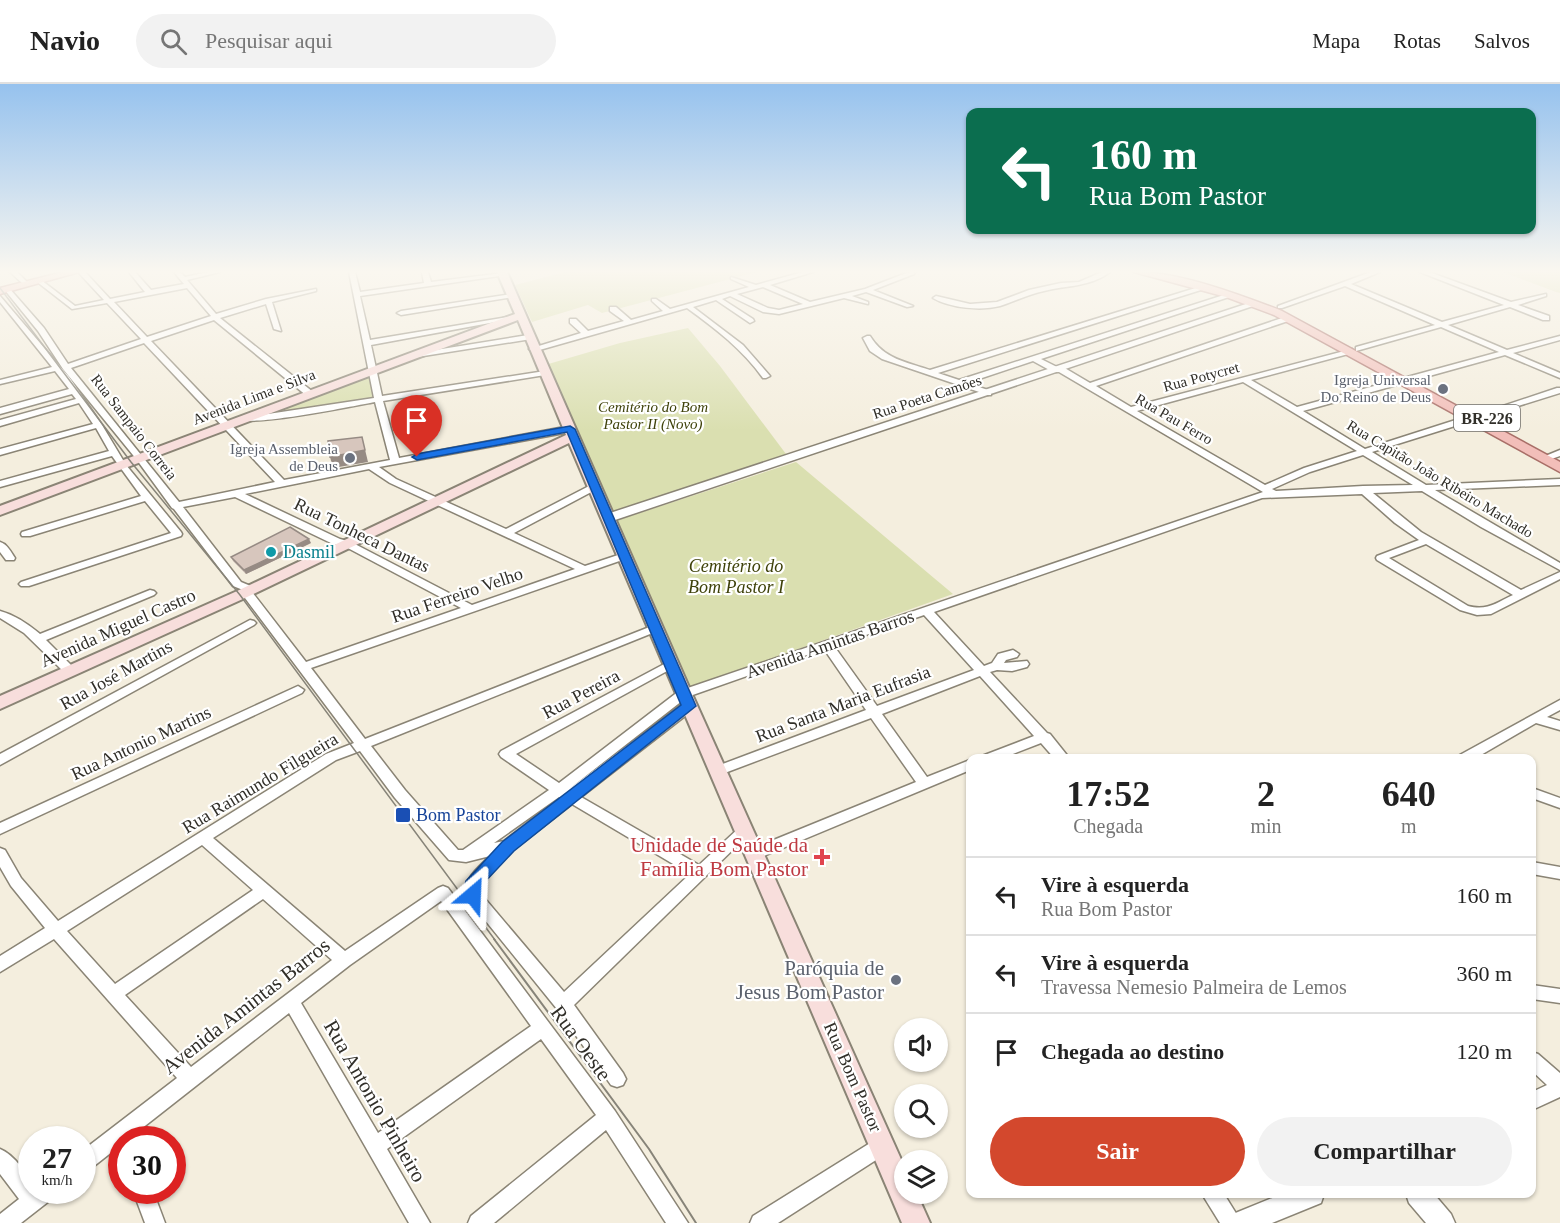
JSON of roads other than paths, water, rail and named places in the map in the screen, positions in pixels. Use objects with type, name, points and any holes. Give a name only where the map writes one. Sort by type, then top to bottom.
[{"type":"main road","name":"Avenida Lima e Silva","points":[[0,512],[492,325]]},
{"type":"main road","name":"Rua Bom Pastor","points":[[520,325],[528,337],[572,432],[686,700],[916,1223]]},
{"type":"main road","name":"BR-226","points":[[1303,325],[1354,350]]},
{"type":"main road","name":"BR-226","points":[[1311,325],[1554,458],[1560,468]]},
{"type":"main road","name":"Avenida Miguel Castro","points":[[0,703],[342,543],[572,432]]},
{"type":"street","name":"Rua Sampaio Correia","points":[[29,325],[140,458],[175,507],[255,583],[303,667],[400,794],[454,856],[466,856]]},
{"type":"street","name":"Rua Sampaio Correia","points":[[25,584],[177,534],[112,453],[98,425],[73,391],[63,368],[36,325]]},
{"type":"street","points":[[130,325],[282,484]]},
{"type":"street","points":[[0,382],[103,359],[125,348],[190,325]]},
{"type":"street","points":[[226,325],[310,394]]},
{"type":"street","points":[[277,325],[278,329]]},
{"type":"street","points":[[363,325],[395,461]]},
{"type":"street","points":[[368,343],[468,325]]},
{"type":"street","points":[[577,325],[586,334]]},
{"type":"street","points":[[533,350],[618,325]]},
{"type":"street","points":[[714,325],[735,340],[766,376]]},
{"type":"street","points":[[933,372],[1083,325]]},
{"type":"street","points":[[961,382],[1136,325]]},
{"type":"street","name":"Rua Poeta Camões","points":[[608,518],[1192,325]]},
{"type":"street","points":[[1089,386],[1267,325]]},
{"type":"street","name":"Rua Potycret","points":[[1130,410],[1439,325]]},
{"type":"street","points":[[1440,325],[1560,376]]},
{"type":"street","points":[[409,356],[528,337]]},
{"type":"street","points":[[867,338],[873,349],[885,357],[988,393]]},
{"type":"street","points":[[1296,410],[1560,338]]},
{"type":"street","name":"Rua Pau Ferro","points":[[1033,358],[1089,386],[1268,491]]},
{"type":"street","points":[[243,419],[545,373]]},
{"type":"street","name":"Rua Capitão João Ribeiro Machado","points":[[1244,379],[1485,525],[1560,567]]},
{"type":"street","points":[[1268,491],[1286,477],[1560,390]]},
{"type":"street","points":[[0,411],[73,391]]},
{"type":"street","points":[[0,423],[81,400]]},
{"type":"street","points":[[0,452],[98,425]]},
{"type":"street","points":[[175,507],[395,461],[572,432]]},
{"type":"street","points":[[0,484],[112,453]]},
{"type":"street","points":[[371,466],[393,481],[583,569]]},
{"type":"street","points":[[1268,491],[1560,482]]},
{"type":"street","points":[[507,533],[594,487]]},
{"type":"street","points":[[1363,489],[1388,513],[1428,540],[1520,594]]},
{"type":"street","name":"Avenida Amintas Barros","points":[[466,856],[686,700],[828,646],[1268,491]]},
{"type":"street","name":"Rua Tonheca Dantas","points":[[237,494],[342,543],[471,609]]},
{"type":"street","points":[[26,534],[147,497]]},
{"type":"street","points":[[1428,540],[1381,558],[1464,608],[1477,612],[1487,612],[1560,575]]},
{"type":"street","points":[[0,545],[10,558]]},
{"type":"street","name":"Rua Ferreiro Velho","points":[[303,667],[624,556]]},
{"type":"street","points":[[38,639],[150,593]]},
{"type":"street","points":[[927,611],[1059,754]]},
{"type":"street","points":[[0,614],[11,619],[38,639],[69,670]]},
{"type":"street","name":"Rua José Martins","points":[[0,759],[250,623]]},
{"type":"street","name":"Rua Raimundo Filgueira","points":[[0,964],[332,758],[656,628]]},
{"type":"street","points":[[828,646],[924,783]]},
{"type":"street","points":[[996,666],[1002,657],[1013,654]]},
{"type":"street","points":[[996,666],[1012,667],[1023,664]]},
{"type":"street","name":"Rua Pereira","points":[[560,790],[506,754],[672,666]]},
{"type":"street","name":"Rua Santa Maria Eufrasia","points":[[717,771],[996,666]]},
{"type":"street","name":"Rua Antonio Martins","points":[[0,829],[298,690]]},
{"type":"street","name":"Avenida Amintas Barros","points":[[617,1079],[563,1004],[473,895],[472,888],[475,881],[508,846],[573,797],[686,700]]},
{"type":"street","points":[[1472,754],[1560,704]]},
{"type":"street","points":[[1535,718],[1560,726]]},
{"type":"street","points":[[1000,754],[1045,737]]},
{"type":"street","points":[[754,854],[966,767]]},
{"type":"street","points":[[560,790],[700,873]]},
{"type":"street","points":[[1536,794],[1560,803]]},
{"type":"street","points":[[563,1004],[745,831]]},
{"type":"street","points":[[202,838],[344,960]]},
{"type":"street","name":"Avenida Amintas Barros","points":[[466,856],[508,846]]},
{"type":"street","points":[[0,854],[16,882],[55,929],[190,1079]]},
{"type":"street","points":[[1536,869],[1560,873]]},
{"type":"street","points":[[114,994],[263,891]]},
{"type":"street","name":"Avenida Amintas Barros","points":[[135,1126],[190,1079],[344,960],[443,892]]},
{"type":"street","name":"Rua Oeste","points":[[443,892],[608,1118],[678,1223]]},
{"type":"street","points":[[1536,993],[1560,996]]},
{"type":"street","name":"Rua Antonio Pinheiro","points":[[291,1001],[420,1223]]},
{"type":"street","points":[[375,1146],[543,1028]]},
{"type":"street","points":[[1536,1063],[1560,1087],[1536,1099]]},
{"type":"street","points":[[478,1223],[608,1118]]},
{"type":"street","points":[[760,1223],[883,1144]]},
{"type":"street","points":[[0,1158],[18,1175]]},
{"type":"street","points":[[1215,1198],[1232,1223]]},
{"type":"street","points":[[1242,1223],[1302,1198]]},
{"type":"street","points":[[1421,1198],[1442,1223]]},
{"type":"street","points":[[4,1223],[29,1204]]},
{"type":"street","points":[[148,1204],[155,1223]]},
{"type":"tram line","points":[[28,325],[131,462],[240,595],[495,940]]},
{"type":"tram line","points":[[494,939],[649,1149],[696,1223]]},
{"type":"place","name":"Igreja Universal Do Reino de Deus","points":[[1443,389]]},
{"type":"place","name":"Igreja Assembleia de Deus","points":[[350,458]]},
{"type":"place","name":"Dasmil","points":[[271,552]]},
{"type":"place","name":"Bom Pastor","points":[[403,815]]},
{"type":"place","name":"Unidade de Saúde da Família Bom Pastor","points":[[822,857]]},
{"type":"place","name":"Paróquia de Jesus Bom Pastor","points":[[896,980]]},
{"type":"park label","name":"Cemitério do Bom Pastor II (Novo)","points":[[653,416]]},
{"type":"park label","name":"Cemitério do Bom Pastor I","points":[[736,576]]}]
